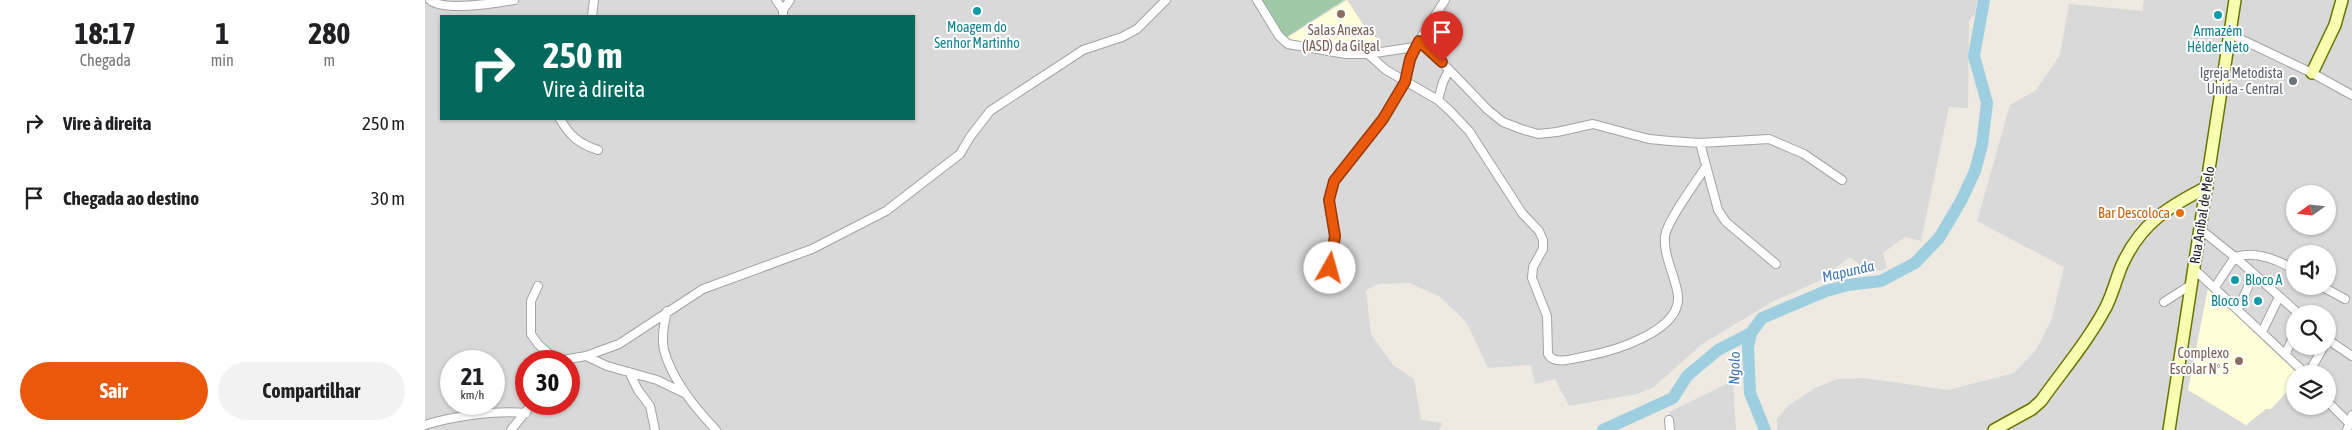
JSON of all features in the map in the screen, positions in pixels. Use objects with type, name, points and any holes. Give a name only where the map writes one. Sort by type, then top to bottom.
[{"type":"street","points":[[430,0],[439,6],[483,4],[514,0]]},
{"type":"street","points":[[592,15],[594,0]]},
{"type":"street","points":[[776,0],[783,13]]},
{"type":"street","points":[[783,13],[790,0]]},
{"type":"street","points":[[580,357],[619,344],[703,289],[811,249],[886,210],[960,154],[969,137],[990,111],[1083,50],[1123,37],[1137,29],[1166,0]]},
{"type":"street","points":[[1257,0],[1279,36],[1288,44],[1346,54],[1368,54],[1417,44]]},
{"type":"street","points":[[1330,268],[1335,236],[1329,200],[1334,181],[1383,119],[1405,82],[1417,44],[1445,0]]},
{"type":"street","name":"Rua Aníbal de Melo","points":[[2169,430],[2235,0]]},
{"type":"street","points":[[2312,73],[2335,25],[2342,0]]},
{"type":"street","points":[[2230,34],[2312,73],[2352,95]]},
{"type":"street","points":[[1417,44],[1449,70],[1488,110],[1503,122],[1538,134],[1593,124],[1649,139],[1700,143],[1769,139],[1803,154],[1842,180]]},
{"type":"street","points":[[1368,54],[1405,82],[1438,100],[1469,131],[1522,213],[1539,231],[1543,249],[1533,267],[1532,278],[1547,316],[1548,354],[1554,359],[1567,360],[1615,349],[1658,330],[1671,318],[1677,309],[1678,296],[1665,237],[1669,226],[1705,168]]},
{"type":"street","points":[[1438,100],[1443,82],[1449,70]]},
{"type":"street","points":[[561,120],[568,133],[581,144],[598,150]]},
{"type":"street","points":[[1700,143],[1705,168],[1718,210],[1726,222],[1776,264]]},
{"type":"street","points":[[1994,430],[2032,409],[2041,401],[2088,336],[2115,289],[2121,267],[2132,245],[2155,218],[2207,187]]},
{"type":"street","points":[[2200,229],[2235,257],[2288,305]]},
{"type":"street","points":[[2215,287],[2235,257],[2245,254],[2269,258],[2286,266]]},
{"type":"street","points":[[2194,269],[2286,353]]},
{"type":"street","points":[[2239,309],[2254,274]]},
{"type":"street","points":[[2164,302],[2192,284]]},
{"type":"street","points":[[538,286],[531,301],[531,334],[545,350]]},
{"type":"street","points":[[2336,294],[2345,299]]},
{"type":"street","points":[[2262,332],[2279,297]]},
{"type":"street","points":[[667,311],[663,326],[664,349],[686,394],[716,430]]},
{"type":"street","points":[[2336,345],[2352,356]]},
{"type":"street","points":[[2288,355],[2298,365]]},
{"type":"street","points":[[586,356],[607,366],[657,380],[686,394]]},
{"type":"street","points":[[629,372],[638,390],[650,406],[655,430]]},
{"type":"street","points":[[2336,410],[2350,423]]},
{"type":"street","points":[[425,425],[440,420],[515,413]]},
{"type":"street","points":[[511,430],[524,415]]},
{"type":"street","points":[[1669,420],[1670,430]]},
{"type":"shaded area","points":[[425,0],[1977,0],[1975,14],[1969,21],[1968,108],[1949,107],[1921,241],[1905,237],[1883,253],[1887,268],[1870,273],[1850,257],[1819,281],[1774,301],[1702,344],[1654,387],[1637,394],[1569,406],[1555,379],[1535,384],[1531,365],[1488,368],[1467,323],[1439,296],[1409,283],[1379,284],[1366,290],[1371,334],[1393,365],[1414,379],[1421,420],[1442,423],[1439,430],[425,430]]},
{"type":"shaded area","points":[[1261,0],[1344,0],[1285,38]]},
{"type":"shaded area","name":"Salas Anexas (IASD) da Gilgal","points":[[1347,0],[1366,29],[1377,38],[1377,48],[1340,48],[1289,40],[1288,37]]},
{"type":"shaded area","points":[[2144,0],[2352,0],[2352,430],[1777,430],[1777,419],[1789,405],[1815,388],[1837,379],[1864,378],[1948,390],[2014,373],[2036,350],[2052,318],[2064,267],[1977,221],[2010,105],[2036,90],[2060,55],[2069,4],[2142,11]]},
{"type":"shaded area","name":"Complexo Escolar Nº 5","points":[[2208,288],[2289,365],[2286,365],[2286,393],[2271,409],[2266,409],[2246,425],[2188,390]]},
{"type":"shaded area","points":[[1733,381],[1736,430],[1671,430],[1669,412]]},
{"type":"waterway","name":"Mapunda","points":[[1603,430],[1673,398],[1687,376],[1718,350],[1751,333],[1762,318],[1826,291],[1848,285],[1881,281],[1915,263],[1939,238],[1961,201],[1975,171],[1982,145],[1987,103],[1974,56],[1984,0]]},
{"type":"waterway","name":"Ngolo","points":[[1751,333],[1748,347],[1750,393],[1765,430]]},
{"type":"place","name":"Moagem do Senhor Martinho","points":[[977,11]]},
{"type":"place","name":"Salas Anexas (IASD) da Gilgal","points":[[1341,14]]},
{"type":"place","name":"Armazém Hélder Neto","points":[[2218,15]]},
{"type":"place","name":"Igreja Metodista Unida - Central","points":[[2293,81]]},
{"type":"place","name":"Bar Descoloca","points":[[2180,213]]},
{"type":"place","name":"Bloco A","points":[[2235,280]]},
{"type":"place","name":"Bloco B","points":[[2258,301]]},
{"type":"place","name":"Complexo Escolar Nº 5","points":[[2239,361]]},
{"type":"route","points":[[1330,268],[1335,236],[1330,218],[1329,200],[1334,181],[1383,119],[1405,82],[1410,59],[1419,41],[1442,62]]}]
